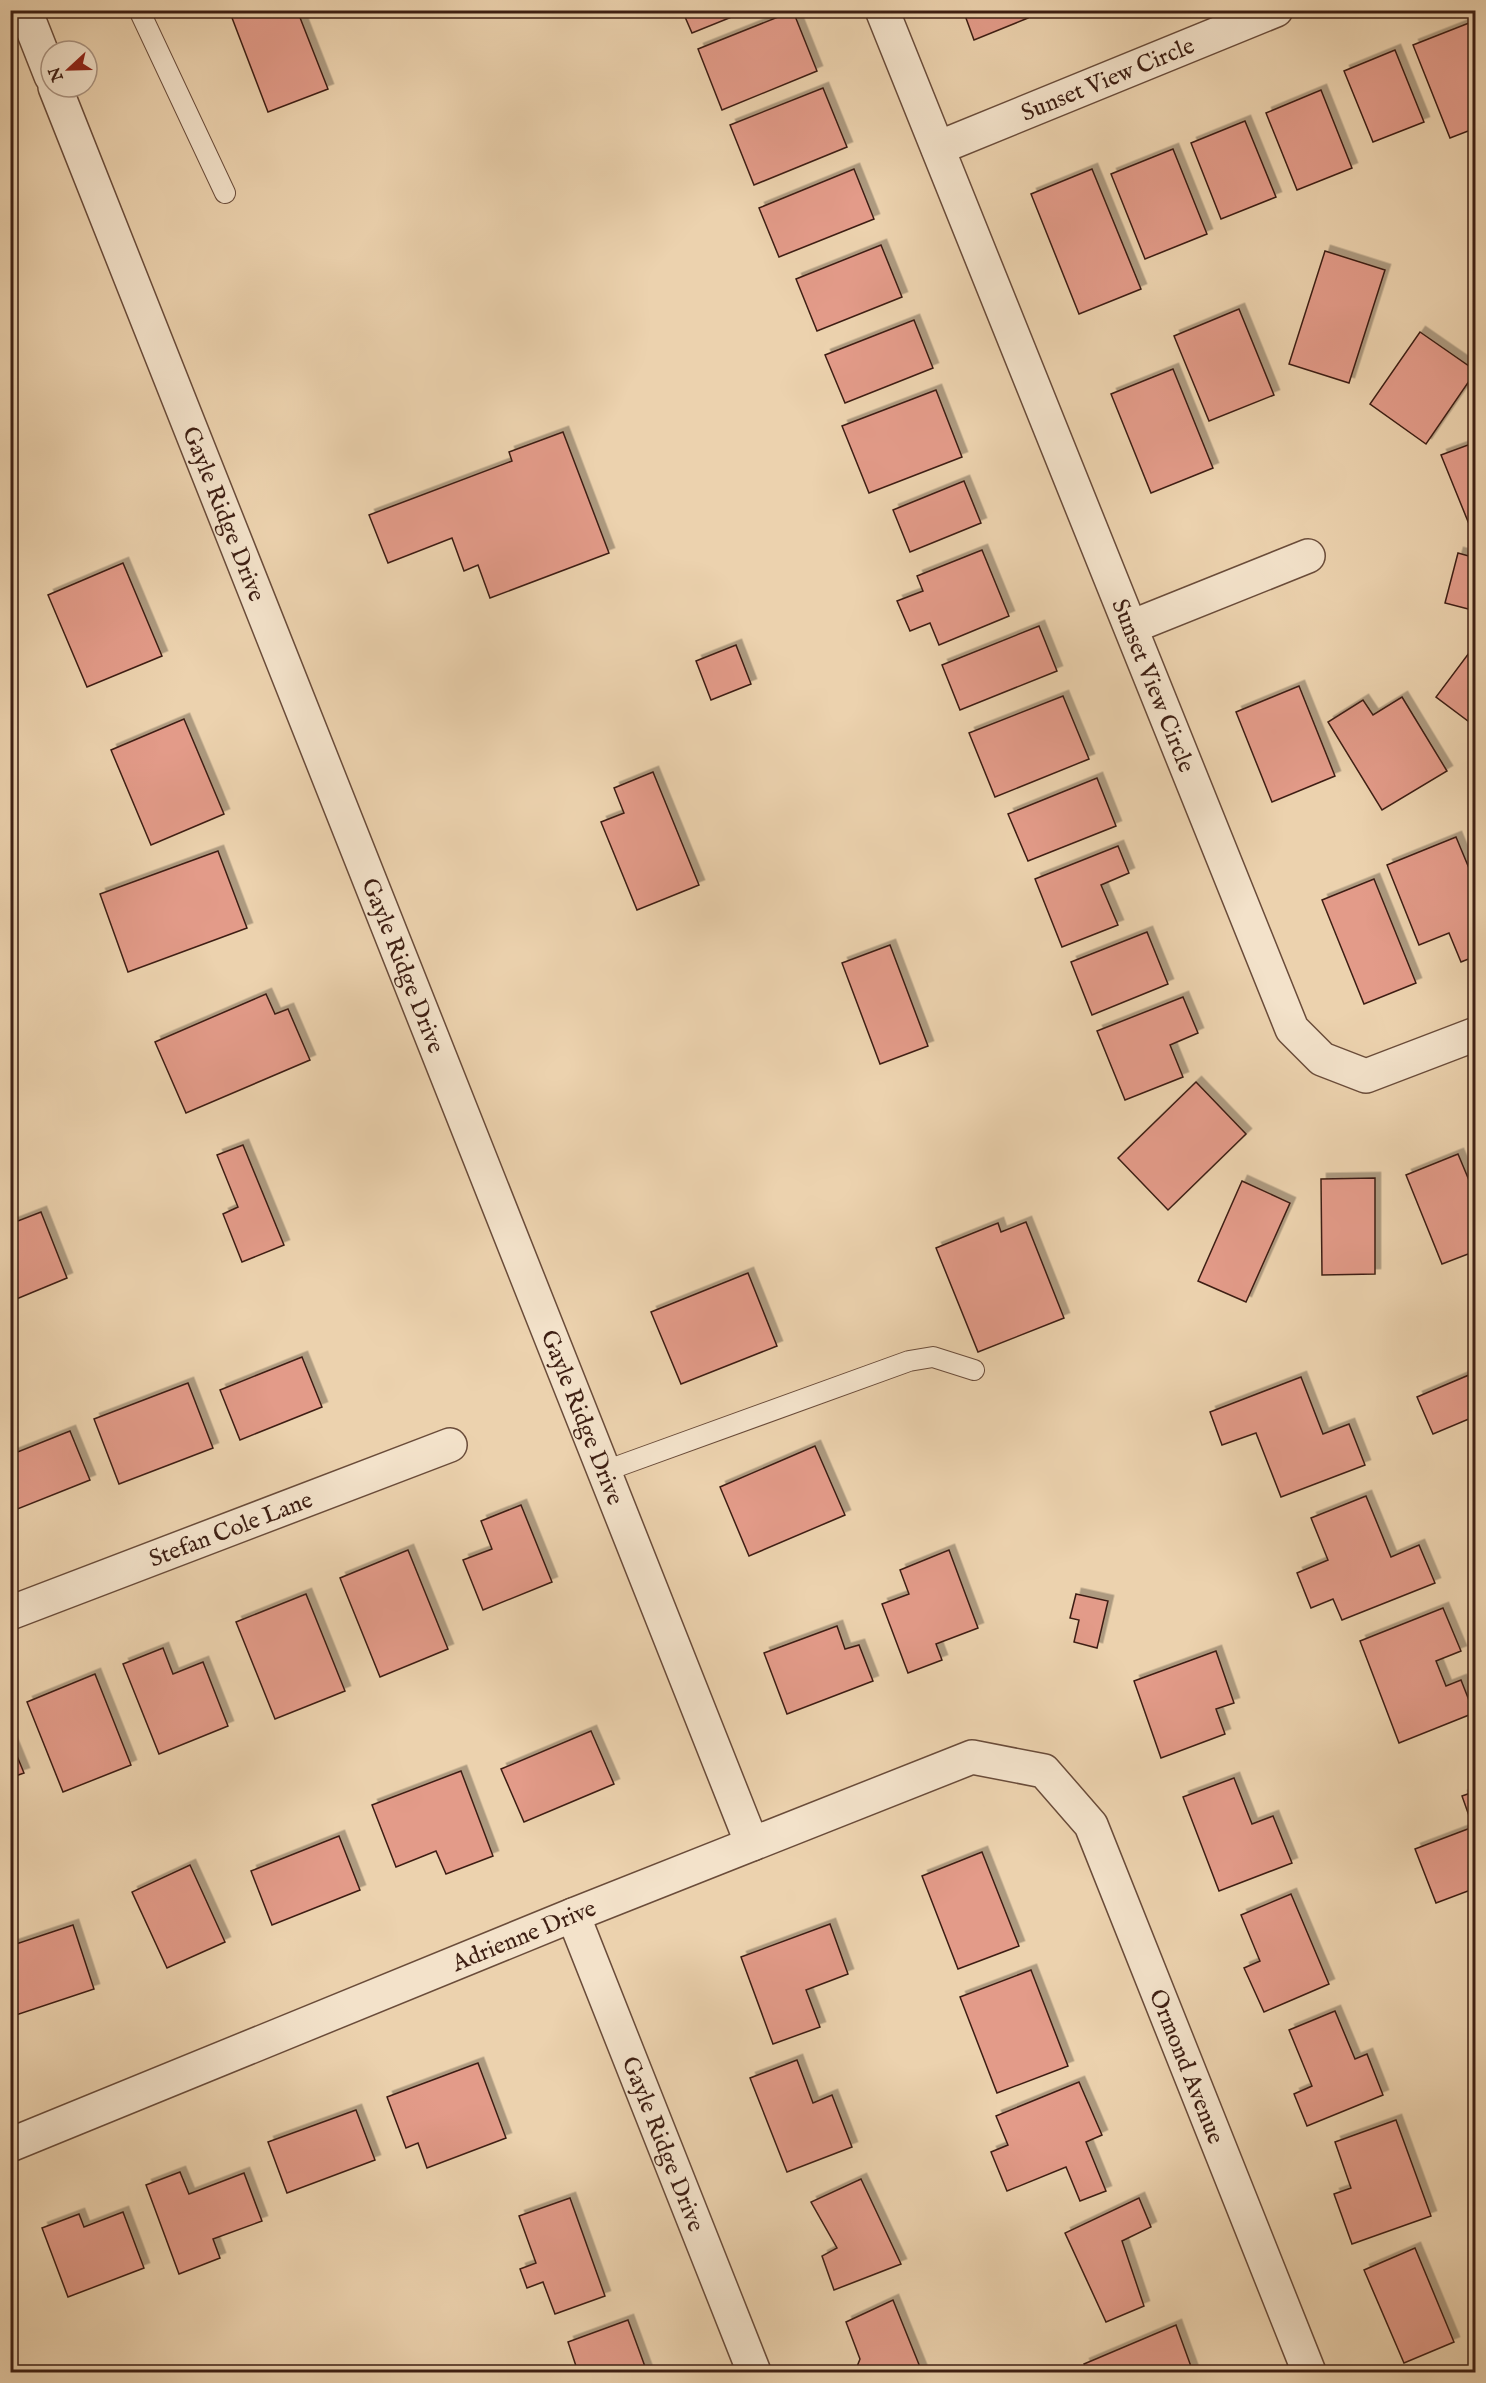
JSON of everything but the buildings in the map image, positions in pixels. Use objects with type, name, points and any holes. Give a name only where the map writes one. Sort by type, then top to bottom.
[{"type":"street","points":[[25,10],[39,46]]},
{"type":"street","name":"Sunset View Circle","points":[[882,10],[1292,1029],[1322,1059],[1366,1076],[1476,1034]]},
{"type":"street","name":"Sunset View Circle","points":[[938,148],[1276,10]]},
{"type":"street","name":"Gayle Ridge Drive","points":[[60,99],[752,1844]]},
{"type":"street","points":[[1131,627],[1308,556]]},
{"type":"street","name":"Stefan Cole Lane","points":[[10,1613],[450,1445]]},
{"type":"street","name":"Adrienne Drive","points":[[10,2145],[573,1915],[972,1757],[1044,1771]]},
{"type":"street","name":"Ormond Avenue","points":[[1044,1771],[1091,1825],[1308,2373]]},
{"type":"street","name":"Gayle Ridge Drive","points":[[573,1915],[754,2373]]},
{"type":"lane","points":[[139,10],[225,193]]},
{"type":"lane","points":[[604,1471],[909,1361],[933,1357],[974,1370]]}]
